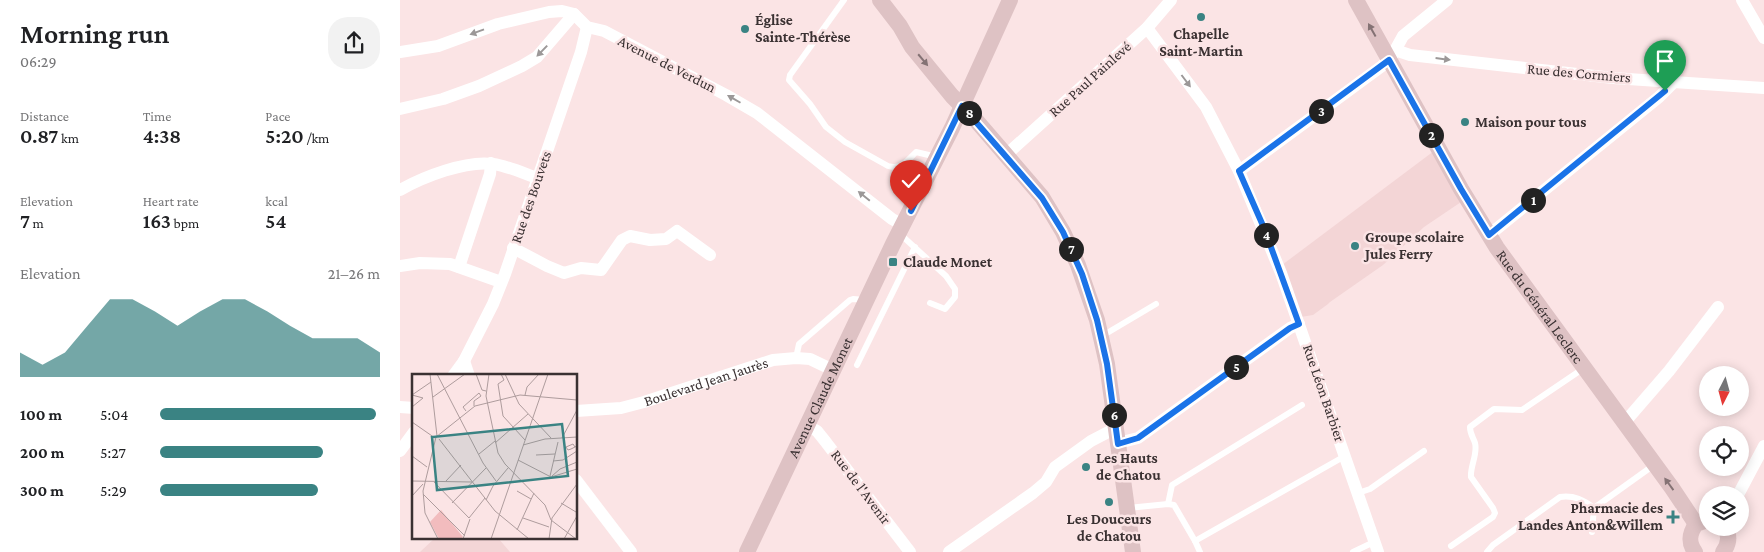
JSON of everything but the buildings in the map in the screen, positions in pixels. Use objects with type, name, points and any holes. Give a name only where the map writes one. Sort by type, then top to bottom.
[{"type":"street","points":[[880,0],[900,26],[912,47],[1042,198],[1063,232],[1082,274],[1107,364],[1133,552]]},
{"type":"street","points":[[899,233],[962,106],[1010,0]]},
{"type":"street","name":"Rue Paul Painlevé","points":[[1006,155],[1146,28],[1170,0]]},
{"type":"street","name":"Rue du Général Leclerc","points":[[1356,0],[1392,55],[1461,189],[1489,235],[1682,502],[1699,519]]},
{"type":"street","points":[[1239,171],[1392,55],[1403,36],[1447,0]]},
{"type":"street","points":[[1742,0],[1764,38]]},
{"type":"street","points":[[400,52],[438,46],[498,24],[540,14],[562,12],[574,14]]},
{"type":"street","points":[[400,109],[443,99],[479,86],[522,66],[537,57],[574,14]]},
{"type":"street","name":"Avenue de Verdun","points":[[574,14],[587,27],[604,31],[757,112],[892,219],[899,233]]},
{"type":"street","name":"Rue des Bouvets","points":[[455,374],[493,304],[502,282],[581,52],[587,27]]},
{"type":"street","name":"Rue Léon Barbier","points":[[1146,28],[1206,107],[1239,171],[1264,228],[1299,324],[1376,547]]},
{"type":"street","name":"Rue des Cormiers","points":[[1392,55],[1410,55],[1568,73],[1764,88]]},
{"type":"street","points":[[1489,235],[1675,81]]},
{"type":"street","points":[[400,190],[434,174],[479,163],[492,163],[504,166],[538,178]]},
{"type":"street","points":[[458,267],[490,174],[492,163]]},
{"type":"street","points":[[513,248],[564,273],[581,268],[601,270],[622,240],[630,236],[650,240],[666,239],[677,231],[710,255]]},
{"type":"street","name":"Avenue Claude Monet","points":[[747,552],[899,233]]},
{"type":"street","points":[[400,266],[420,263],[450,264],[502,282]]},
{"type":"street","points":[[1624,423],[1669,371],[1718,307]]},
{"type":"street","points":[[949,552],[1033,493],[1046,482],[1054,467],[1090,441],[1117,436],[1138,438],[1290,328],[1299,324]]},
{"type":"street","name":"Boulevard Jean Jaurès","points":[[578,411],[629,406],[773,360],[810,359],[833,370]]},
{"type":"street","points":[[464,361],[468,374]]},
{"type":"street","name":"Rue de l'Avenir","points":[[808,426],[817,431],[910,552]]},
{"type":"street","points":[[400,451],[412,435]]},
{"type":"street","points":[[1743,486],[1764,446]]},
{"type":"street","points":[[578,483],[631,552]]},
{"type":"street","points":[[1693,551],[1690,534],[1699,525]]},
{"type":"street","points":[[1728,536],[1729,550]]},
{"type":"lane","points":[[844,0],[790,75],[789,80],[810,104],[826,127],[845,142],[888,166],[894,168],[902,166],[916,152],[937,157]]},
{"type":"lane","points":[[899,233],[946,276],[955,289],[956,297],[945,309],[930,303]]},
{"type":"lane","points":[[857,365],[915,247]]},
{"type":"lane","points":[[796,358],[799,344],[850,300],[853,298],[866,300]]},
{"type":"lane","points":[[1100,336],[1156,304]]},
{"type":"lane","points":[[1451,546],[1493,517],[1495,513],[1471,478],[1470,472],[1476,449],[1475,442],[1470,433],[1470,427],[1494,409],[1522,410],[1584,368]]},
{"type":"lane","points":[[1168,504],[1172,485],[1302,405]]},
{"type":"lane","points":[[1358,493],[1370,490],[1424,451]]},
{"type":"lane","points":[[1195,541],[1346,456]]},
{"type":"lane","points":[[1592,532],[1594,508],[1654,464]]},
{"type":"lane","points":[[1487,552],[1493,545],[1560,497],[1576,498],[1585,501],[1594,508]]},
{"type":"lane","points":[[1127,508],[1174,505],[1200,552]]},
{"type":"lane","points":[[1353,552],[1376,547]]},
{"type":"shaded area","name":"Groupe scolaire Jules Ferry","points":[[1434,151],[1464,200],[1424,227],[1383,265],[1313,315],[1301,317],[1282,265]]},
{"type":"shaded area","points":[[433,540],[500,540],[510,552],[420,552]]},
{"type":"place","name":"Chapelle Saint-Martin","points":[[1201,17]]},
{"type":"place","name":"Église Sainte-Thérèse","points":[[745,29]]},
{"type":"place","name":"Maison pour tous","points":[[1465,122]]},
{"type":"place","name":"Groupe scolaire Jules Ferry","points":[[1355,246]]},
{"type":"place","name":"Claude Monet","points":[[893,262]]},
{"type":"place","name":"Les Hauts de Chatou","points":[[1086,467]]},
{"type":"place","name":"Les Douceurs de Chatou","points":[[1109,502]]},
{"type":"place","name":"Pharmacie des Landes Anton&Willem","points":[[1673,517]]},
{"type":"route","points":[[911,211],[962,106],[1042,198],[1063,232],[1082,274],[1097,320],[1107,364],[1118,444],[1138,438],[1290,328],[1299,324],[1264,228],[1239,171],[1389,60],[1489,235],[1665,91]]}]
